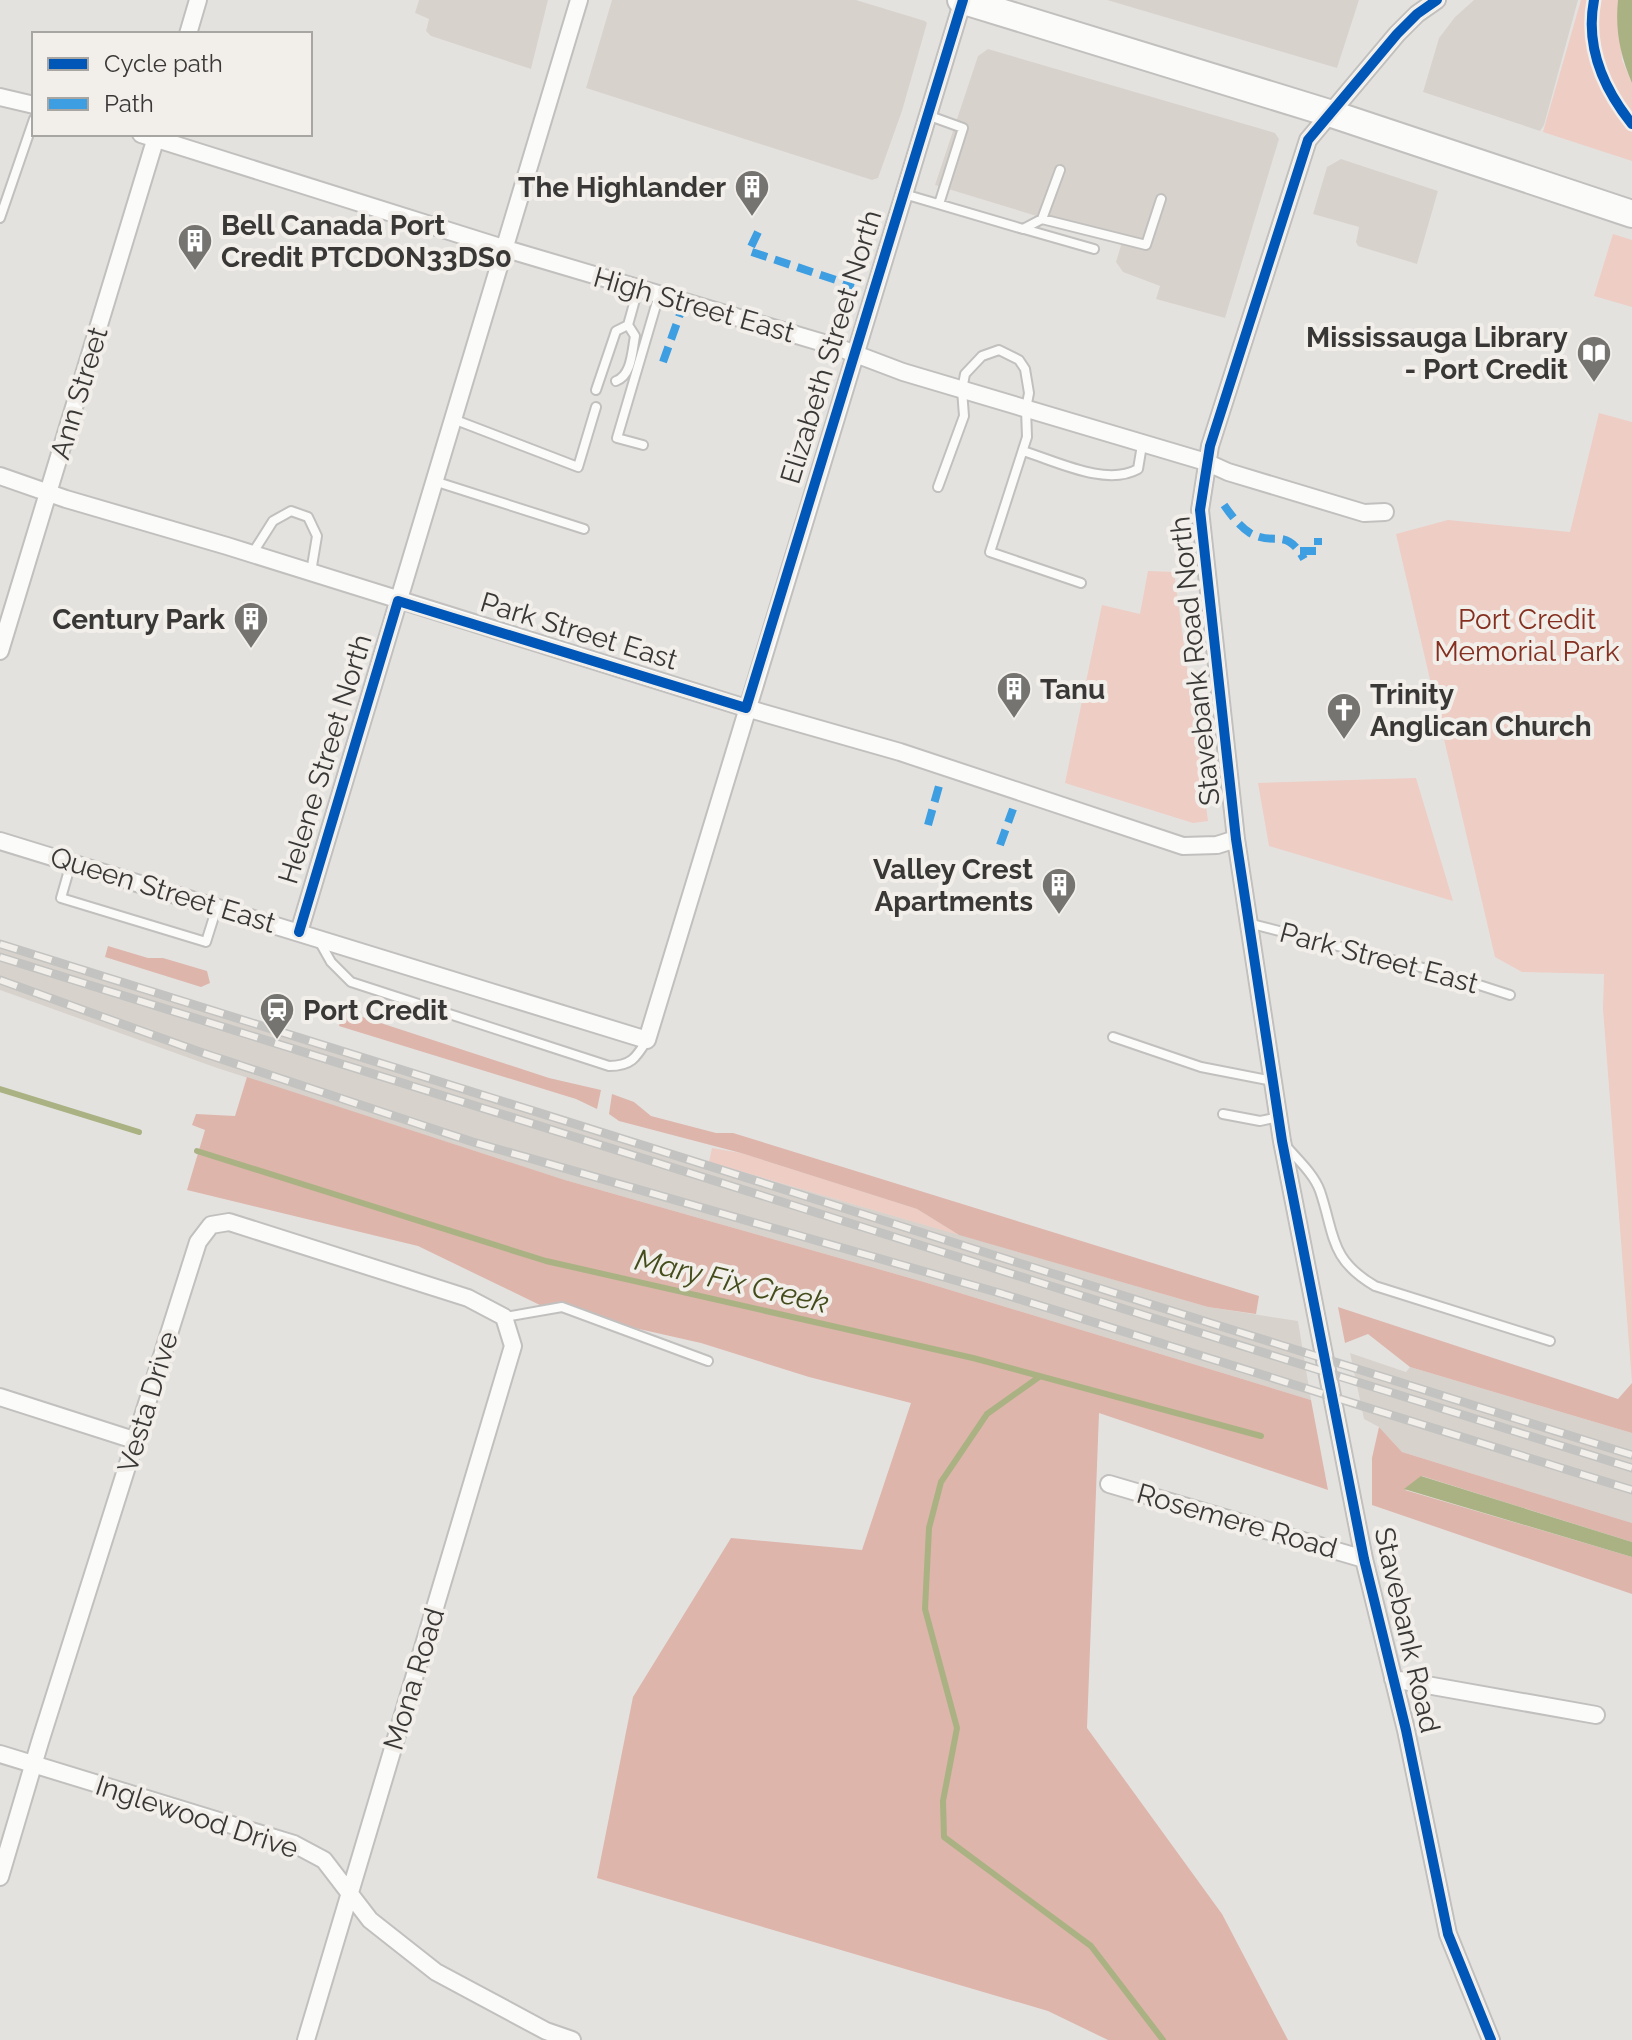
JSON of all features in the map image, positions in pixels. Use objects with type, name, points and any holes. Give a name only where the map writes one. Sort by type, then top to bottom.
[{"type":"main road","points":[[962,0],[1332,114],[1632,214]]},
{"type":"street","points":[[189,32],[198,0]]},
{"type":"street","name":"Helene Street North","points":[[299,932],[579,0]]},
{"type":"street","name":"Elizabeth Street North","points":[[647,1040],[962,0]]},
{"type":"street","name":"Stavebank Road North","points":[[1299,1223],[1282,1141],[1247,923],[1200,510],[1206,462],[1308,140],[1397,34],[1437,0]]},
{"type":"street","points":[[0,97],[32,105]]},
{"type":"street","name":"Ann Street","points":[[0,651],[151,136]]},
{"type":"street","name":"High Street East","points":[[154,136],[503,248],[837,347],[962,390],[1206,462],[1228,472],[1364,513],[1385,512]]},
{"type":"street","name":"Park Street East","points":[[0,476],[746,708],[900,752],[1183,846],[1217,845],[1236,839]]},
{"type":"street","name":"Queen Street East","points":[[0,841],[647,1040]]},
{"type":"street","name":"Vesta Drive","points":[[0,1877],[198,1242],[211,1225],[229,1222],[468,1298],[504,1317]]},
{"type":"street","name":"Stavebank Road","points":[[1299,1223],[1364,1559],[1406,1730],[1448,1934],[1491,2040]]},
{"type":"street","name":"Mona Road","points":[[306,2040],[513,1346],[504,1317]]},
{"type":"street","points":[[0,1397],[137,1441]]},
{"type":"street","name":"Rosemere Road","points":[[1109,1484],[1364,1559]]},
{"type":"street","points":[[1393,1679],[1596,1715]]},
{"type":"street","name":"Inglewood Drive","points":[[0,1754],[294,1844],[324,1860],[370,1920],[436,1972],[546,2031],[572,2040]]},
{"type":"lane","points":[[927,115],[963,128],[939,204]]},
{"type":"lane","points":[[0,218],[32,125]]},
{"type":"lane","points":[[1042,219],[1060,170]]},
{"type":"lane","points":[[903,194],[1094,249]]},
{"type":"lane","points":[[1023,229],[1042,219],[1146,245],[1161,199]]},
{"type":"lane","points":[[596,390],[616,331],[628,325],[638,289]]},
{"type":"lane","points":[[643,445],[617,438],[659,295]]},
{"type":"lane","points":[[616,381],[623,379],[627,373],[635,336],[628,325]]},
{"type":"lane","points":[[938,487],[964,416],[962,390],[965,374],[982,356],[999,350],[1019,360],[1025,369],[1029,393],[1027,437],[990,552],[1081,583]]},
{"type":"lane","points":[[452,419],[578,467],[596,407]]},
{"type":"lane","points":[[1023,451],[1107,477],[1138,469],[1142,445]]},
{"type":"lane","points":[[434,481],[584,529]]},
{"type":"lane","points":[[252,554],[273,521],[291,511],[308,517],[317,536],[311,573]]},
{"type":"lane","points":[[71,863],[61,898],[148,925],[206,942],[217,907]]},
{"type":"lane","name":"Park Street East","points":[[1247,923],[1439,972],[1510,995]]},
{"type":"lane","points":[[318,938],[331,962],[351,982],[609,1066],[622,1066],[634,1061],[647,1040]]},
{"type":"lane","points":[[1113,1037],[1201,1067],[1273,1081]]},
{"type":"lane","points":[[1223,1114],[1260,1121],[1279,1117]]},
{"type":"lane","points":[[1282,1141],[1319,1189],[1330,1235],[1345,1263],[1358,1276],[1375,1286],[1550,1341]]},
{"type":"lane","points":[[504,1317],[562,1307],[708,1361]]},
{"type":"shaded area","points":[[419,0],[548,0],[531,69],[431,36],[426,31],[429,19],[415,13]]},
{"type":"shaded area","points":[[612,0],[856,0],[925,21],[927,23],[902,111],[878,178],[872,180],[586,88]]},
{"type":"shaded area","points":[[1107,0],[1359,0],[1337,68]]},
{"type":"shaded area","points":[[1474,0],[1578,0],[1540,131],[1423,92],[1439,38],[1455,17]]},
{"type":"shaded area","points":[[1618,0],[1632,0],[1632,83],[1619,42]]},
{"type":"shaded area","points":[[988,49],[1275,133],[1279,139],[1225,318],[1156,299],[1160,286],[1123,272],[1116,262],[1122,242],[935,185],[978,56]]},
{"type":"shaded area","points":[[1341,159],[1438,191],[1417,264],[1358,246],[1359,227],[1313,214],[1327,167]]},
{"type":"shaded area","points":[[0,940],[709,1162],[1208,1307],[1298,1321],[1311,1400],[924,1282],[565,1180],[217,1068],[0,990]]},
{"type":"shaded area","points":[[108,946],[207,971],[210,983],[201,987],[105,957]]},
{"type":"shaded area","points":[[344,1011],[549,1078],[601,1090],[597,1109],[576,1099],[339,1026]]},
{"type":"shaded area","points":[[247,1077],[565,1180],[924,1282],[1311,1400],[1328,1490],[1099,1413],[1087,1728],[1222,1914],[1288,2040],[1108,2040],[1048,2011],[597,1878],[633,1697],[731,1538],[862,1550],[911,1403],[809,1377],[701,1343],[546,1308],[418,1246],[187,1190],[205,1130],[192,1125],[196,1114],[235,1116]]},
{"type":"shaded area","points":[[612,1094],[634,1102],[651,1116],[716,1133],[733,1133],[1259,1296],[1256,1314],[1208,1307],[959,1235],[917,1209],[741,1153],[619,1121],[609,1114]]},
{"type":"shaded area","points":[[1338,1307],[1618,1399],[1632,1383],[1632,1433],[1410,1367],[1368,1334],[1345,1343]]},
{"type":"shaded area","points":[[1350,1353],[1406,1372],[1410,1367],[1632,1433],[1632,1523],[1402,1452],[1379,1427],[1364,1419]]},
{"type":"shaded area","points":[[1379,1427],[1402,1452],[1632,1523],[1632,1542],[1422,1476],[1405,1490],[1632,1557],[1632,1594],[1372,1505],[1372,1458]]},
{"type":"shaded area","points":[[1421,1476],[1632,1542],[1632,1557],[1404,1489]]},
{"type":"green space","points":[[1581,0],[1618,0],[1622,60],[1632,83],[1632,161],[1543,132]]},
{"type":"green space","points":[[1613,234],[1632,240],[1632,307],[1594,296]]},
{"type":"green space","name":"Port Credit Memorial Park","points":[[1599,413],[1632,422],[1632,1383],[1603,1009],[1604,974],[1522,972],[1495,957],[1396,534],[1448,520],[1570,532]]},
{"type":"green space","points":[[1148,571],[1174,572],[1208,821],[1193,823],[1065,783],[1102,605],[1140,614]]},
{"type":"green space","points":[[1416,778],[1453,901],[1269,846],[1258,783]]},
{"type":"green space","points":[[712,1148],[741,1153],[917,1209],[959,1235],[709,1162]]},
{"type":"waterway","name":"Mary Fix Creek","points":[[0,1089],[139,1132]]},
{"type":"waterway","name":"Mary Fix Creek","points":[[197,1151],[546,1261],[973,1358],[1261,1436]]},
{"type":"waterway","points":[[1039,1377],[987,1414],[941,1482],[929,1528],[925,1609],[957,1728],[943,1801],[944,1837],[1091,1946],[1163,2040]]},
{"type":"railway","points":[[0,944],[1632,1455]]},
{"type":"railway","points":[[0,957],[1632,1468]]},
{"type":"railway","points":[[0,980],[200,1052],[473,1142],[1003,1294],[1632,1490]]},
{"type":"marked path","points":[[758,232],[749,251],[854,286]]},
{"type":"marked path","points":[[663,362],[684,303]]},
{"type":"marked path","points":[[1224,505],[1250,533],[1285,540],[1304,559]]},
{"type":"marked path","points":[[1300,551],[1318,551],[1318,538]]},
{"type":"marked path","points":[[928,825],[939,786]]},
{"type":"marked path","points":[[1000,845],[1013,809]]},
{"type":"cycle path","points":[[299,932],[398,601],[746,708],[963,0]]},
{"type":"cycle path","points":[[1437,0],[1397,34],[1308,140],[1210,446],[1200,510],[1236,839],[1282,1141],[1364,1559],[1406,1730],[1448,1934],[1491,2040]]},
{"type":"cycle path","points":[[1594,0],[1594,50],[1605,81],[1632,124]]},
{"type":"place","name":"The Highlander","points":[[752,218]]},
{"type":"place","name":"Bell Canada Port Credit PTCDON33DS0","points":[[195,272]]},
{"type":"place","name":"Mississauga Library - Port Credit","points":[[1594,384]]},
{"type":"place","name":"Century Park","points":[[251,650]]},
{"type":"place","name":"Tanu","points":[[1014,720]]},
{"type":"place","name":"Trinity Anglican Church","points":[[1344,741]]},
{"type":"place","name":"Valley Crest Apartments","points":[[1059,916]]},
{"type":"place","name":"Port Credit","points":[[277,1041]]}]
